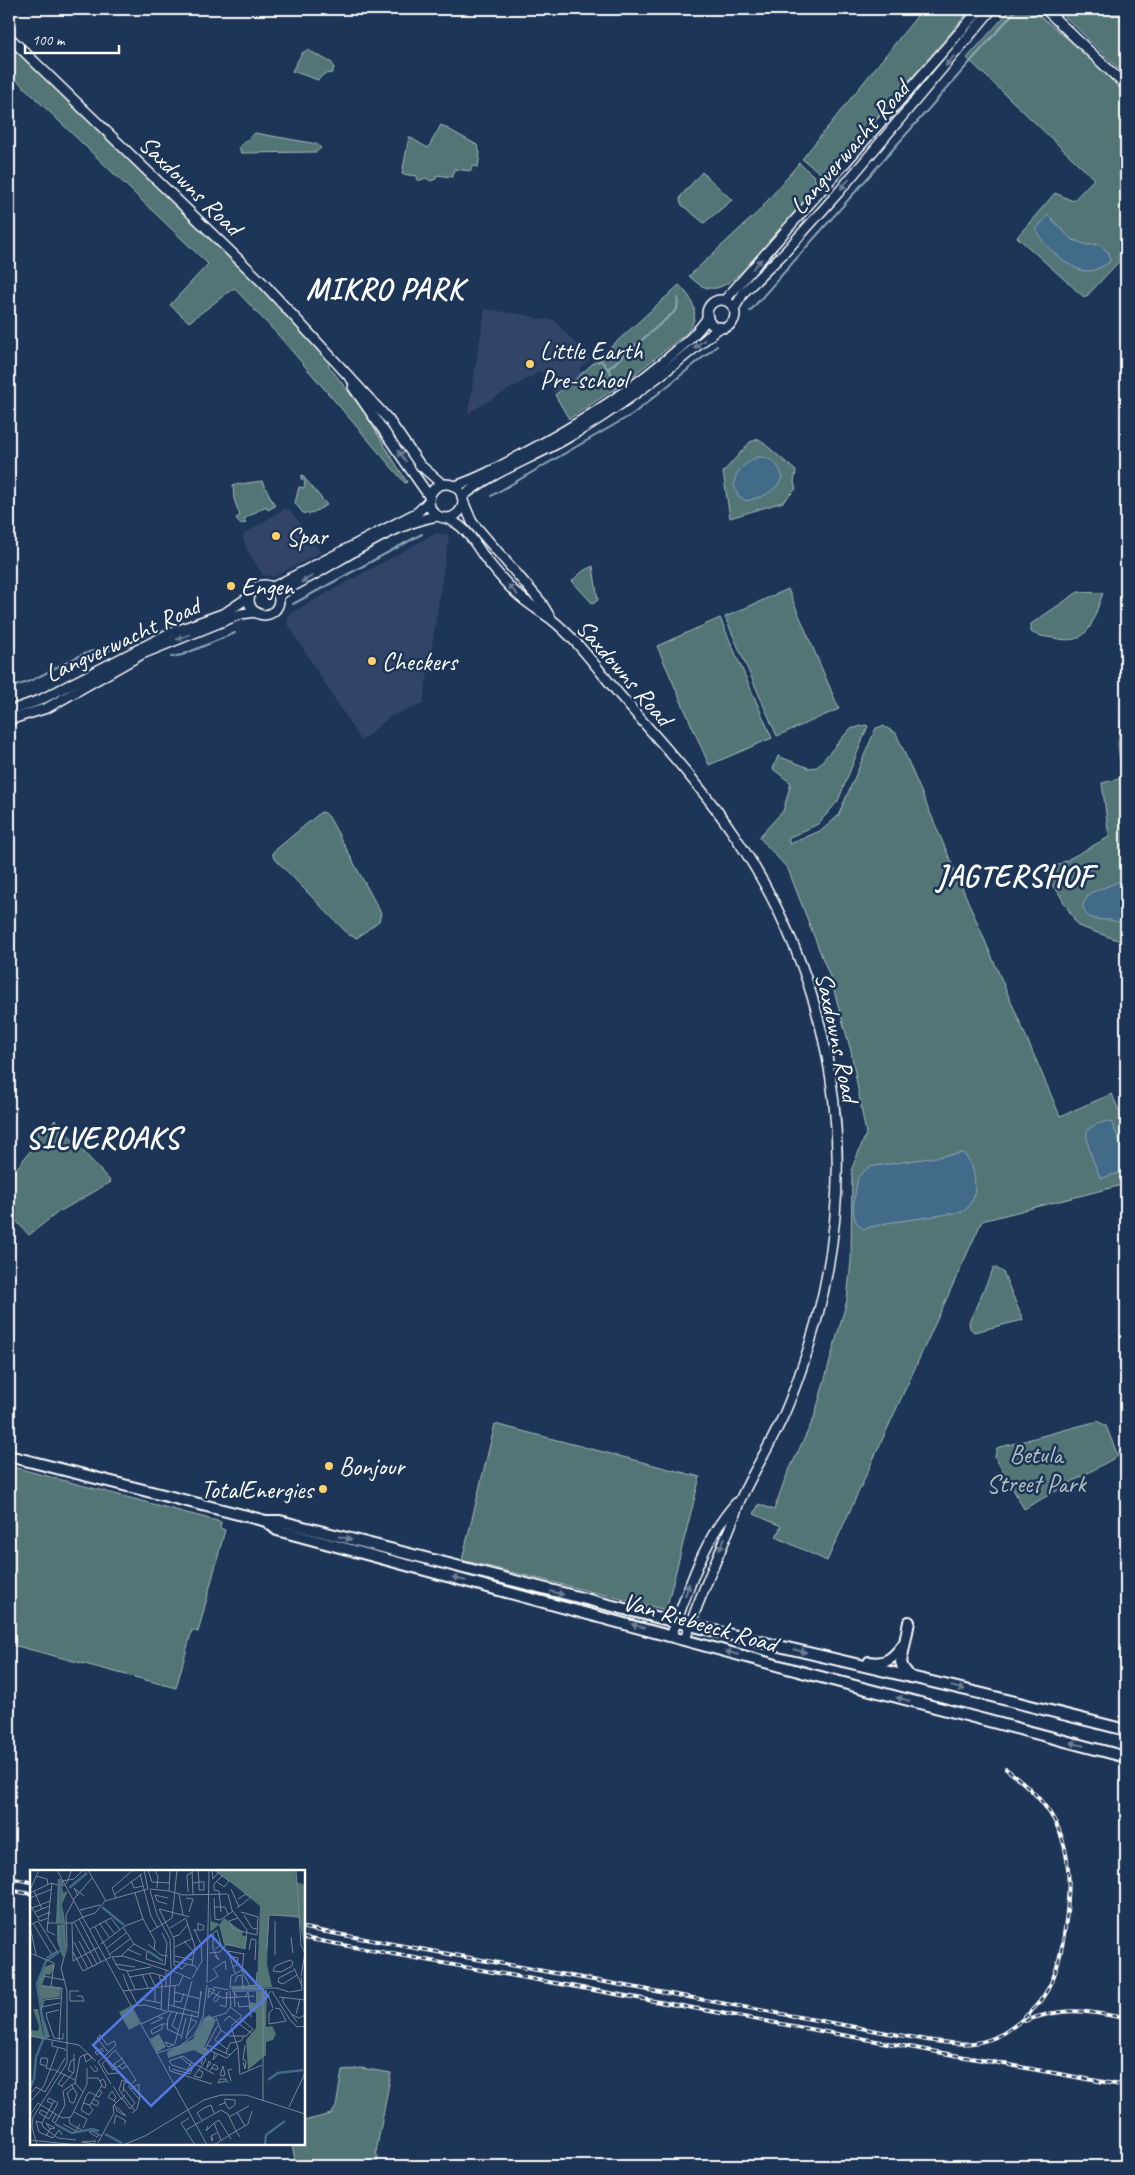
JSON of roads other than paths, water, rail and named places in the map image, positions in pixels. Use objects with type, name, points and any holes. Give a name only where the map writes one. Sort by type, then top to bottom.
[{"type":"main road","name":"Van Riebeeck Road","points":[[9,1456],[266,1521],[280,1521],[676,1622],[983,1694],[1126,1730]]},
{"type":"main road","name":"Van Riebeeck Road","points":[[266,1521],[277,1530],[1126,1757]]},
{"type":"main road","points":[[909,1622],[903,1645],[902,1666],[910,1677]]},
{"type":"main road","points":[[833,1659],[880,1663],[894,1657],[903,1645]]},
{"type":"street","name":"Langverwacht Road","points":[[725,300],[980,9]]},
{"type":"street","name":"Langverwacht Road","points":[[734,310],[744,292],[786,251],[990,13],[997,9]]},
{"type":"street","points":[[1045,10],[1126,86]]},
{"type":"street","name":"Saxdowns Road","points":[[9,37],[258,278],[388,419],[420,465],[442,484]]},
{"type":"street","points":[[273,587],[413,515],[429,499],[434,489],[442,484],[455,486],[484,475],[586,419],[629,389],[694,335],[708,318],[709,308],[713,302],[725,300],[731,304],[734,310],[735,316],[727,326],[720,327],[714,325],[708,318]]},
{"type":"street","points":[[279,596],[388,534],[420,520],[457,513],[462,499],[478,484],[545,451],[610,412],[720,327]]},
{"type":"street","name":"Saxdowns Road","points":[[339,366],[429,499]]},
{"type":"street","points":[[455,486],[462,499]]},
{"type":"street","points":[[429,499],[431,509],[441,517]]},
{"type":"street","name":"Saxdowns Road","points":[[462,499],[472,522],[541,602],[552,619],[586,655],[708,799],[735,835],[775,902],[801,960],[818,1014],[830,1071],[836,1125],[837,1183],[834,1237],[828,1278],[816,1327],[779,1426],[740,1499],[685,1640]]},
{"type":"street","name":"Saxdowns Road","points":[[441,517],[458,523],[516,593],[552,619]]},
{"type":"street","points":[[265,584],[273,587],[279,596],[279,604],[274,611],[268,614],[256,612],[251,606],[249,597],[258,586],[265,584]]},
{"type":"street","name":"Langverwacht Road","points":[[9,711],[40,700],[168,634],[225,613],[249,597]]},
{"type":"street","name":"Langverwacht Road","points":[[9,720],[47,708],[142,654],[241,614],[256,612]]},
{"type":"street","name":"Saxdowns Road","points":[[671,1636],[689,1584],[706,1545],[722,1519],[740,1499]]},
{"type":"waterway","points":[[750,311],[1017,9]]},
{"type":"waterway","points":[[613,384],[615,379],[608,369],[677,309],[678,298]]},
{"type":"waterway","points":[[491,496],[633,414],[717,346]]},
{"type":"waterway","points":[[598,362],[601,360],[608,369]]},
{"type":"waterway","points":[[293,604],[422,534]]},
{"type":"waterway","points":[[171,657],[182,655],[235,633]]},
{"type":"waterway","points":[[9,687],[34,679],[87,653],[110,650]]},
{"type":"railway","points":[[305,1928],[927,2040],[962,2044],[989,2040],[1010,2029],[1026,2016],[1036,2006],[1051,1983],[1060,1958],[1068,1903],[1069,1879],[1067,1858],[1062,1838],[1054,1820],[1042,1802],[1006,1769]]},
{"type":"railway","points":[[9,1878],[30,1882]]},
{"type":"railway","points":[[9,1890],[30,1894]]},
{"type":"railway","points":[[305,1938],[1126,2086]]},
{"type":"railway","points":[[1025,2021],[1052,2013],[1075,2011],[1126,2018]]},
{"type":"place","name":"Little Earth Pre-school","points":[[530,364]]},
{"type":"place","name":"Spar","points":[[276,536]]},
{"type":"place","name":"Engen","points":[[231,586]]},
{"type":"place","name":"Checkers","points":[[372,661]]},
{"type":"place","name":"Bonjour","points":[[329,1466]]},
{"type":"place","name":"TotalEnergies","points":[[323,1489]]},
{"type":"district","name":"MIKRO PARK","points":[[385,289]]},
{"type":"district","name":"JAGTERSHOF","points":[[1015,876]]},
{"type":"district","name":"SILVEROAKS","points":[[103,1138]]},
{"type":"park label","name":"Betula Street Park","points":[[1036,1468]]}]
